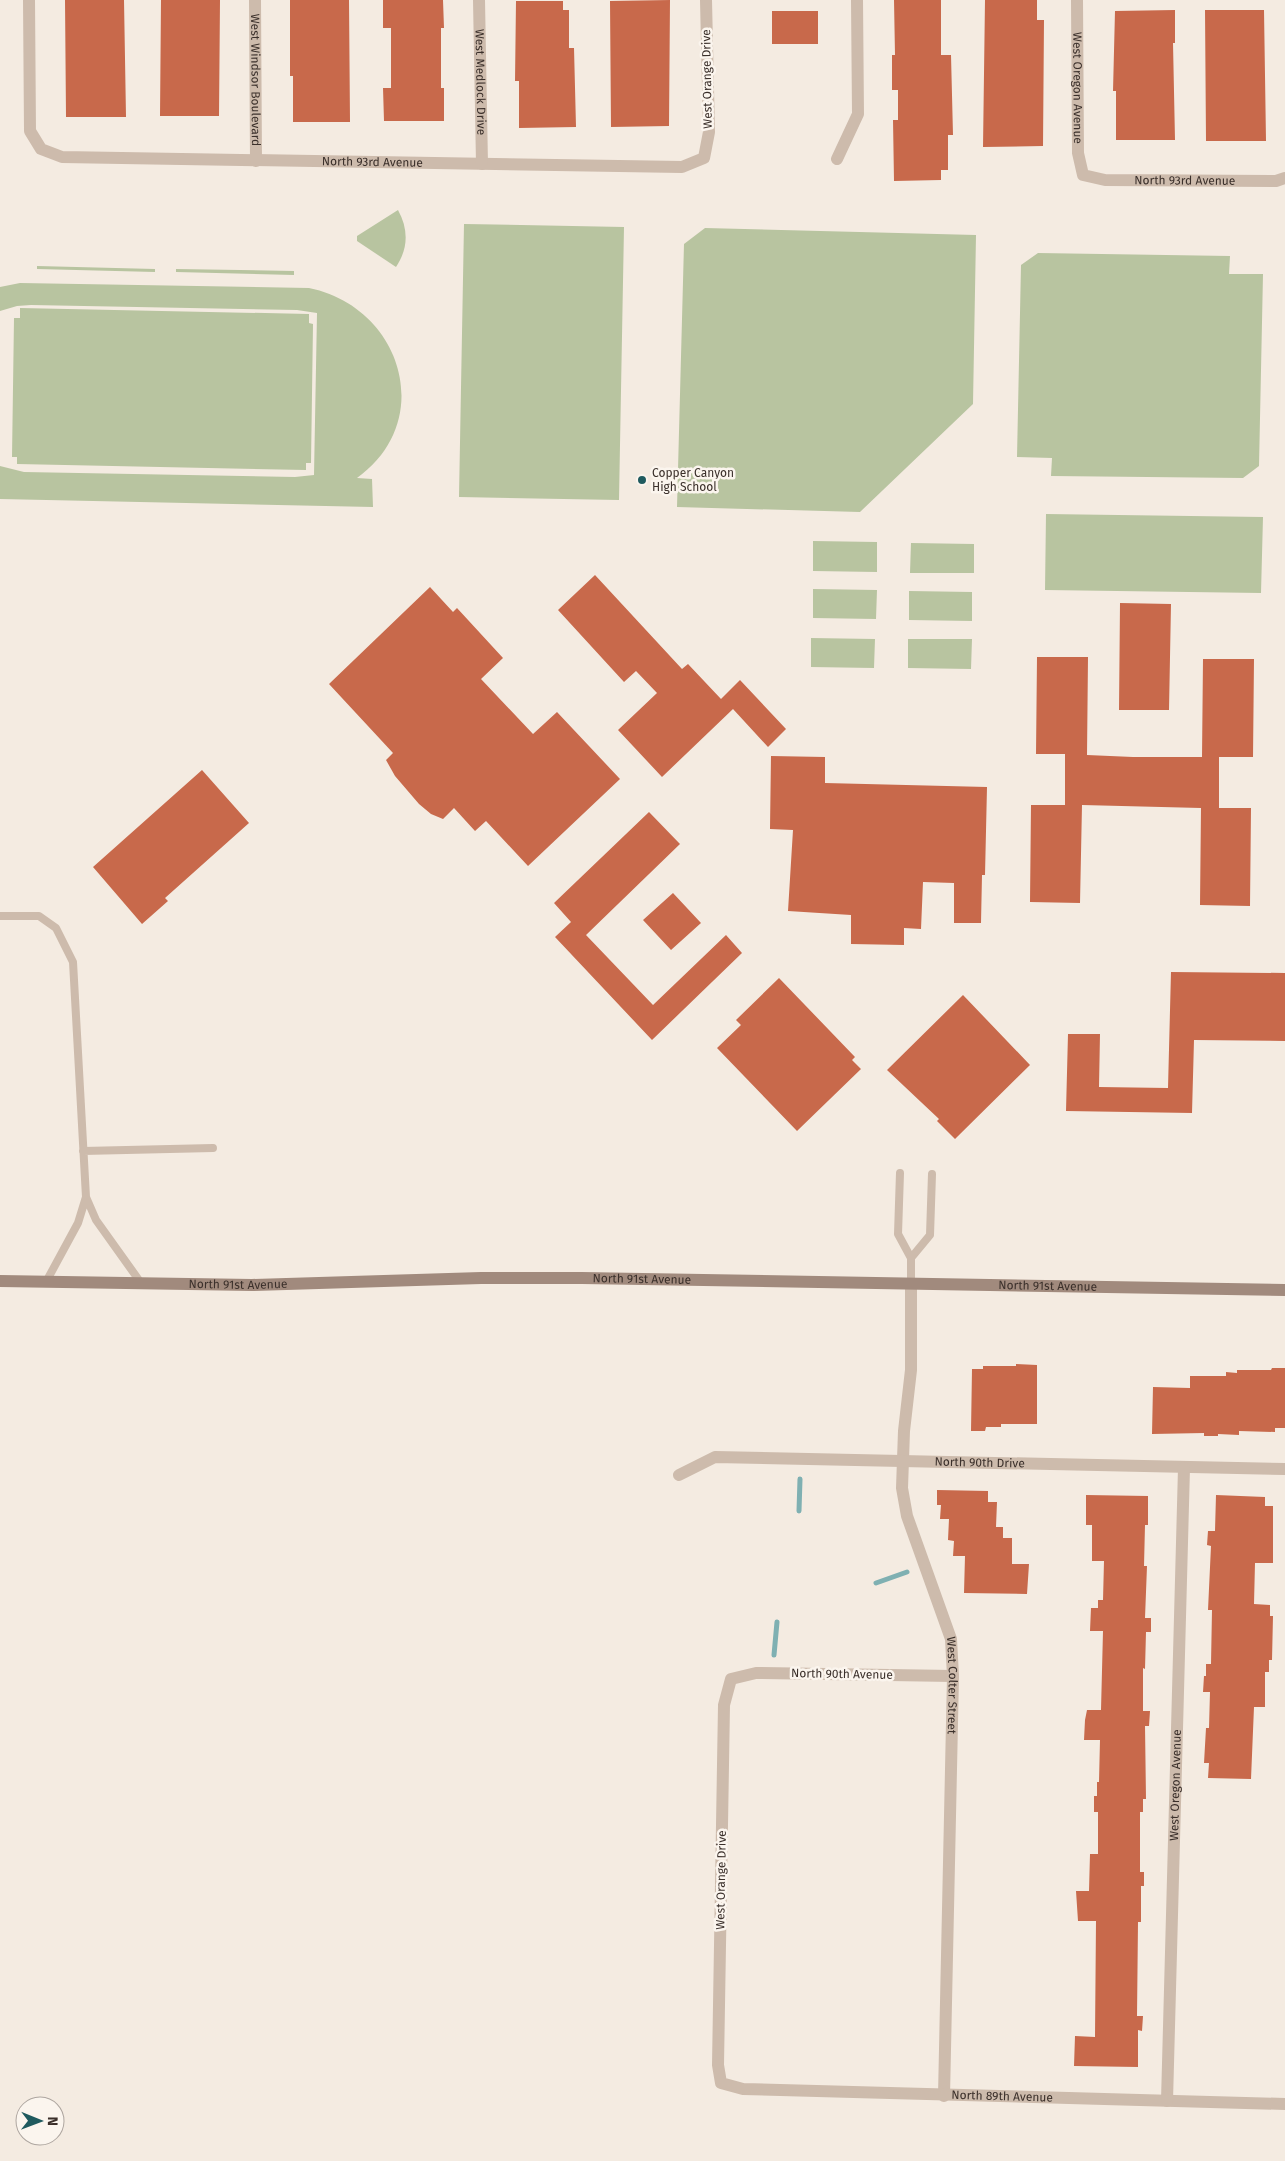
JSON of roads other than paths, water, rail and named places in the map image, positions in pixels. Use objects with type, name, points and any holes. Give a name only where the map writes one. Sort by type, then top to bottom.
[{"type":"main road","name":"North 91st Avenue","points":[[0,1281],[252,1285],[481,1278],[582,1278],[1285,1290]]},
{"type":"street","name":"North 93rd Avenue","points":[[29,0],[30,132],[41,149],[62,158],[682,167],[704,158]]},
{"type":"street","name":"West Windsor Boulevard","points":[[255,0],[256,161]]},
{"type":"street","name":"West Medlock Drive","points":[[480,0],[482,164]]},
{"type":"street","name":"West Orange Drive","points":[[704,158],[709,132],[706,0]]},
{"type":"street","points":[[837,159],[858,114],[857,0]]},
{"type":"street","name":"West Oregon Avenue","points":[[1077,0],[1078,153],[1083,175]]},
{"type":"street","name":"North 93rd Avenue","points":[[1083,175],[1105,180],[1276,181],[1285,178]]},
{"type":"street","name":"West Colter Street","points":[[912,1284],[911,1370],[902,1488],[907,1516],[950,1639],[953,1676],[944,2096]]},
{"type":"street","name":"North 90th Drive","points":[[679,1475],[715,1457],[1285,1470]]},
{"type":"street","name":"West Oregon Avenue","points":[[1167,2101],[1184,1468]]},
{"type":"street","name":"North 90th Avenue","points":[[731,1679],[756,1673],[953,1676]]},
{"type":"street","name":"West Orange Drive","points":[[721,2083],[718,2065],[724,1705],[731,1679]]},
{"type":"street","name":"North 89th Avenue","points":[[721,2083],[743,2089],[1285,2104]]},
{"type":"lane","points":[[0,916],[39,916],[56,928],[73,962],[86,1197],[96,1220],[141,1283]]},
{"type":"lane","points":[[83,1151],[213,1148]]},
{"type":"lane","points":[[900,1173],[898,1234],[911,1258],[912,1284]]},
{"type":"lane","points":[[911,1258],[930,1235],[932,1174]]},
{"type":"lane","points":[[46,1282],[78,1223],[86,1197]]},
{"type":"waterway","points":[[799,1511],[800,1479]]},
{"type":"waterway","points":[[876,1583],[907,1572]]},
{"type":"waterway","points":[[774,1655],[777,1622]]},
{"type":"place","name":"Copper Canyon High School","points":[[642,480]]}]
